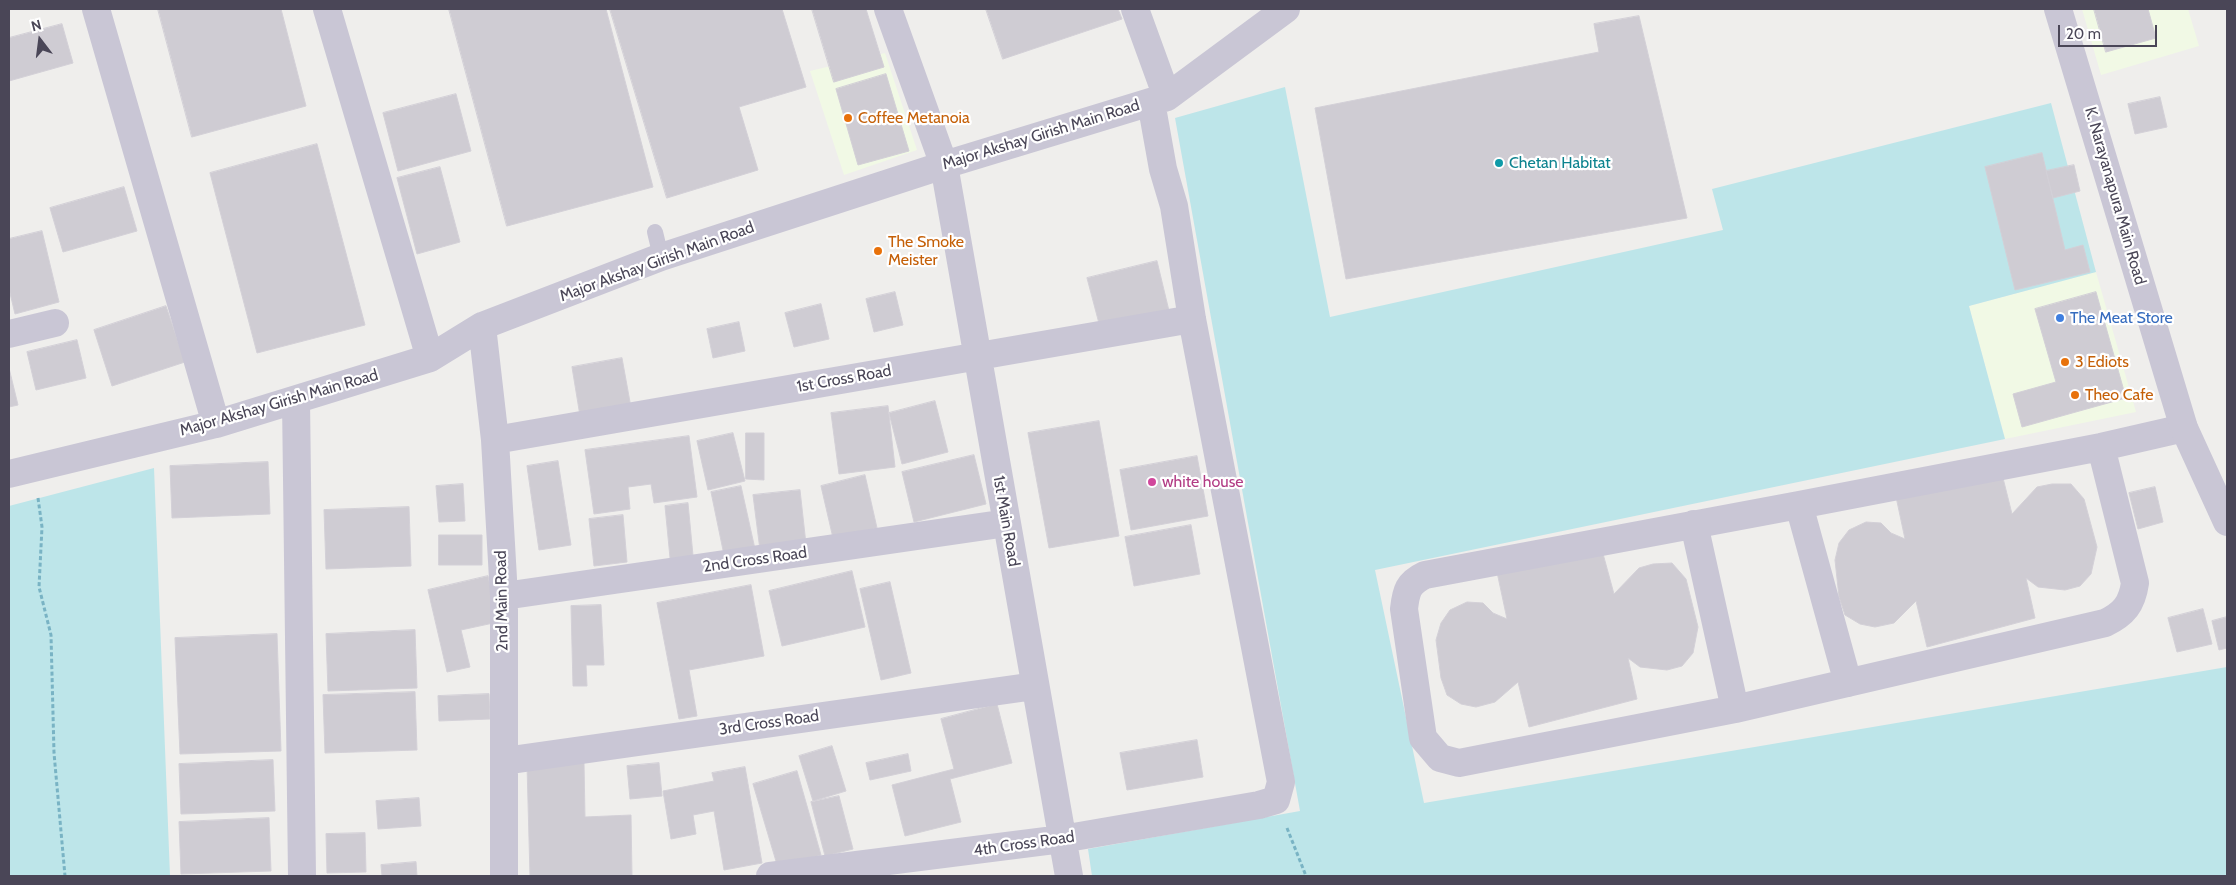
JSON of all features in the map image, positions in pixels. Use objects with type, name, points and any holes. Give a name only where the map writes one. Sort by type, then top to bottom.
[{"type":"street","points":[[96,9],[216,424]]},
{"type":"street","points":[[327,9],[430,358]]},
{"type":"street","name":"1st Main Road","points":[[888,9],[944,165],[1068,876]]},
{"type":"street","points":[[1135,9],[1159,99],[1163,169],[1174,206],[1192,319],[1281,782],[1276,800]]},
{"type":"street","name":"Major Akshay Girish Main Road","points":[[21,471],[216,424],[430,358],[482,326],[658,245],[944,165],[1159,99],[1286,9]]},
{"type":"street","name":"K. Narayanapura Main Road","points":[[2058,9],[2184,428],[2227,522]]},
{"type":"street","name":"1st Cross Road","points":[[495,440],[1192,319]]},
{"type":"street","points":[[9,334],[55,323]]},
{"type":"street","name":"2nd Main Road","points":[[482,326],[495,440],[504,596],[504,876]]},
{"type":"street","points":[[296,400],[302,876]]},
{"type":"street","points":[[2101,447],[2135,583],[2133,597],[2122,613],[2105,623],[1735,708],[1459,763],[1440,758],[1423,738],[1404,609],[1406,591],[1412,581],[1438,571],[1799,505],[2101,447],[2184,428]]},
{"type":"street","points":[[1799,505],[1848,683]]},
{"type":"street","name":"2nd Cross Road","points":[[504,596],[1006,523]]},
{"type":"street","points":[[1694,524],[1735,708]]},
{"type":"street","name":"3rd Cross Road","points":[[504,761],[1035,686]]},
{"type":"street","name":"4th Cross Road","points":[[770,876],[1062,839],[1259,805],[1276,800]]},
{"type":"path","points":[[21,471],[42,527],[39,587],[51,635],[54,753],[65,876]]},
{"type":"path","points":[[1276,800],[1306,876]]},
{"type":"shaded area","points":[[2082,9],[2188,9],[2199,46],[2101,75]]},
{"type":"shaded area","points":[[885,53],[917,150],[844,175],[810,71]]},
{"type":"shaded area","points":[[1285,87],[1330,317],[1723,230],[1712,189],[2051,103],[2096,272],[1969,306],[2005,439],[1375,570],[1424,803],[2227,667],[2227,876],[1092,876],[1088,849],[1300,811],[1175,118]]},
{"type":"shaded area","points":[[2096,272],[2136,412],[2005,439],[1969,306]]},
{"type":"shaded area","points":[[154,468],[170,876],[9,876],[9,506]]},
{"type":"building","points":[[158,9],[281,9],[306,106],[192,137]]},
{"type":"building","points":[[449,9],[606,9],[653,187],[507,226]]},
{"type":"building","points":[[610,9],[782,9],[806,87],[739,107],[758,170],[667,198]]},
{"type":"building","points":[[812,9],[866,9],[884,67],[834,82]]},
{"type":"building","points":[[986,9],[1118,9],[1122,19],[1003,59]]},
{"type":"building","points":[[2094,9],[2148,9],[2156,38],[2106,52]]},
{"type":"building","name":"Chetan Habitat","points":[[1639,16],[1687,218],[1346,279],[1315,108],[1599,52],[1594,24]]},
{"type":"building","points":[[62,24],[73,63],[9,81],[9,38]]},
{"type":"building","points":[[886,74],[909,151],[858,165],[836,89]]},
{"type":"building","points":[[456,94],[471,151],[398,171],[383,113]]},
{"type":"building","points":[[2160,97],[2167,127],[2135,134],[2128,104]]},
{"type":"building","points":[[317,144],[365,325],[257,353],[210,173]]},
{"type":"building","points":[[2042,153],[2065,250],[2083,245],[2090,272],[2015,290],[1985,167]]},
{"type":"building","points":[[2074,165],[2080,191],[2053,198],[2046,171]]},
{"type":"building","points":[[440,167],[460,242],[417,254],[397,178]]},
{"type":"building","points":[[124,187],[137,231],[63,252],[50,208]]},
{"type":"building","points":[[42,231],[59,302],[15,314],[9,289],[9,239]]},
{"type":"building","points":[[1157,261],[1170,315],[1101,331],[1087,278]]},
{"type":"building","points":[[895,292],[903,325],[874,332],[866,299]]},
{"type":"building","points":[[2096,292],[2126,398],[2022,427],[2013,394],[2056,382],[2035,309]]},
{"type":"building","points":[[821,304],[829,339],[794,347],[785,313]]},
{"type":"building","points":[[166,306],[185,362],[112,386],[94,330]]},
{"type":"building","points":[[739,322],[745,351],[713,358],[707,329]]},
{"type":"building","points":[[77,340],[86,378],[36,390],[27,352]]},
{"type":"building","points":[[622,358],[632,413],[581,422],[572,367]]},
{"type":"building","points":[[9,368],[18,405],[9,407]]},
{"type":"building","points":[[935,401],[948,452],[902,464],[889,413]]},
{"type":"building","points":[[888,406],[895,467],[839,474],[831,413]]},
{"type":"building","points":[[1099,421],[1119,536],[1049,548],[1028,433]]},
{"type":"building","points":[[733,433],[745,481],[708,490],[697,441]]},
{"type":"building","points":[[746,433],[764,433],[764,480],[746,479]]},
{"type":"building","points":[[689,436],[697,497],[654,503],[651,484],[628,487],[630,509],[594,514],[585,450]]},
{"type":"building","points":[[974,455],[986,504],[914,522],[902,472]]},
{"type":"building","points":[[1197,456],[1208,516],[1131,530],[1120,470]]},
{"type":"building","points":[[558,461],[571,545],[539,550],[527,466]]},
{"type":"building","points":[[268,462],[270,514],[172,518],[170,466]]},
{"type":"building","points":[[2001,470],[2012,514],[2037,487],[2052,484],[2071,484],[2084,499],[2097,547],[2091,574],[2080,586],[2065,590],[2038,587],[2026,578],[2035,618],[1927,647],[1916,601],[1894,623],[1875,627],[1860,624],[1845,615],[1839,597],[1835,560],[1839,543],[1849,530],[1866,522],[1881,523],[1891,533],[1905,539],[1895,492]]},
{"type":"building","points":[[865,475],[877,528],[833,538],[821,486]]},
{"type":"building","points":[[463,484],[465,521],[439,522],[436,486]]},
{"type":"building","points":[[741,486],[755,549],[724,555],[711,492]]},
{"type":"building","points":[[2155,487],[2163,522],[2138,529],[2129,493]]},
{"type":"building","points":[[800,490],[806,544],[760,550],[753,495]]},
{"type":"building","points":[[688,503],[694,566],[671,568],[665,506]]},
{"type":"building","points":[[409,507],[411,566],[326,569],[324,510]]},
{"type":"building","points":[[623,515],[627,562],[594,566],[589,519]]},
{"type":"building","points":[[1191,525],[1200,574],[1134,586],[1125,537]]},
{"type":"building","points":[[439,535],[482,535],[482,565],[439,565]]},
{"type":"building","points":[[1602,550],[1614,594],[1639,568],[1653,564],[1672,563],[1686,579],[1698,627],[1693,653],[1682,666],[1667,670],[1640,667],[1628,658],[1637,699],[1529,727],[1518,682],[1495,702],[1476,707],[1461,704],[1447,695],[1441,678],[1436,640],[1441,623],[1450,610],[1467,602],[1483,603],[1493,613],[1507,619],[1497,572]]},
{"type":"building","points":[[852,571],[865,627],[782,646],[769,591]]},
{"type":"building","points":[[488,576],[498,622],[461,630],[470,667],[447,672],[428,590]]},
{"type":"building","points":[[890,582],[911,673],[881,680],[860,589]]},
{"type":"building","points":[[751,585],[764,656],[689,670],[697,716],[679,719],[657,603]]},
{"type":"building","points":[[601,605],[604,665],[586,665],[587,686],[573,686],[571,606]]},
{"type":"building","points":[[2203,609],[2212,644],[2177,652],[2168,618]]},
{"type":"building","points":[[2227,617],[2227,648],[2219,650],[2212,621]]},
{"type":"building","points":[[415,630],[417,688],[328,691],[326,634]]},
{"type":"building","points":[[277,634],[281,751],[180,754],[175,638]]},
{"type":"building","points":[[415,692],[417,750],[325,753],[323,695]]},
{"type":"building","points":[[489,694],[490,719],[439,721],[438,696]]},
{"type":"building","points":[[997,704],[1012,763],[950,779],[961,822],[905,836],[892,785],[954,769],[941,719]]},
{"type":"building","points":[[1197,740],[1203,777],[1127,790],[1120,753]]},
{"type":"building","points":[[832,746],[846,791],[813,801],[799,756]]},
{"type":"building","points":[[908,754],[911,771],[870,780],[866,763]]},
{"type":"building","points":[[273,760],[275,811],[181,814],[179,764]]},
{"type":"building","points":[[584,763],[585,817],[631,815],[632,876],[530,876],[527,765]]},
{"type":"building","points":[[659,763],[662,796],[630,799],[627,766]]},
{"type":"building","points":[[745,767],[762,863],[724,870],[714,811],[693,815],[696,834],[671,839],[663,791],[714,781],[712,773]]},
{"type":"building","points":[[797,771],[821,855],[778,868],[753,784]]},
{"type":"building","points":[[839,796],[853,849],[825,856],[811,802]]},
{"type":"building","points":[[419,798],[421,826],[378,829],[376,801]]},
{"type":"building","points":[[269,818],[271,871],[181,874],[179,822]]},
{"type":"building","points":[[365,833],[366,872],[327,873],[326,834]]},
{"type":"building","points":[[416,862],[417,876],[382,876],[381,865]]},
{"type":"place","name":"Coffee Metanoia","points":[[848,118]]},
{"type":"place","name":"Chetan Habitat","points":[[1499,163]]},
{"type":"place","name":"The Smoke Meister","points":[[878,251]]},
{"type":"place","name":"The Meat Store","points":[[2060,318]]},
{"type":"place","name":"3 Ediots","points":[[2065,362]]},
{"type":"place","name":"Theo Cafe","points":[[2075,395]]},
{"type":"place","name":"white house","points":[[1152,482]]}]
